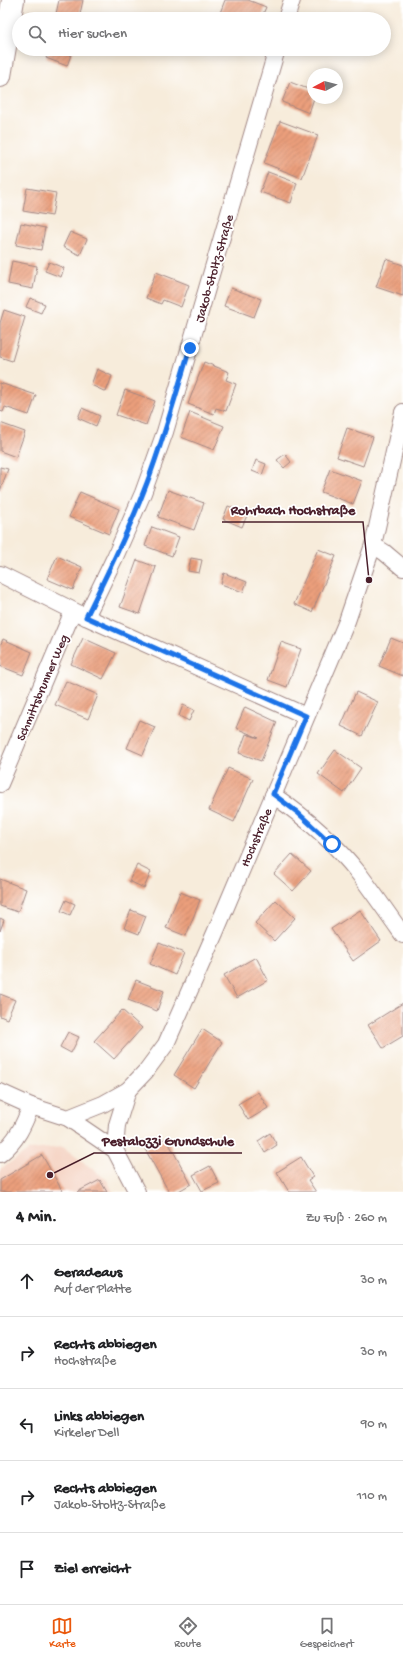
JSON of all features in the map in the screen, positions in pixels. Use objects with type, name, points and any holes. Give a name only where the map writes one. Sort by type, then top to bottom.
[{"type":"main road","points":[[0,76],[13,0]]},
{"type":"street","points":[[288,12],[292,0]]},
{"type":"street","name":"Jakob-Stoltz-Straße","points":[[79,614],[115,557],[144,493],[165,432],[275,56]]},
{"type":"street","name":"Hochstraße","points":[[68,1118],[103,1104],[128,1090],[146,1071],[166,1044],[347,621],[373,545],[403,412]]},
{"type":"street","points":[[373,545],[403,568]]},
{"type":"street","points":[[0,574],[79,614],[306,716]]},
{"type":"street","name":"Schmittsbrunner Weg","points":[[0,784],[79,614]]},
{"type":"street","points":[[273,794],[297,812],[332,844],[360,874],[403,935]]},
{"type":"street","name":"Hochstraße","points":[[115,1150],[117,1125],[128,1090]]},
{"type":"street","points":[[0,1092],[31,1106],[68,1118],[115,1150],[137,1192]]},
{"type":"street","points":[[0,1154],[7,1149],[21,1131],[31,1106]]},
{"type":"shaded area","points":[[63,1147],[107,1180],[113,1192],[0,1192],[0,1169],[30,1150]]},
{"type":"building","points":[[59,0],[83,0],[80,12],[56,12]]},
{"type":"building","points":[[225,0],[248,0],[266,7],[264,12],[220,12]]},
{"type":"building","points":[[47,56],[71,56],[67,66],[46,58]]},
{"type":"building","points":[[290,82],[307,89],[307,104],[312,104],[309,113],[282,102]]},
{"type":"building","points":[[280,121],[318,135],[302,178],[264,163]]},
{"type":"building","points":[[268,172],[297,183],[291,203],[260,192]]},
{"type":"building","points":[[27,188],[56,193],[52,216],[23,211]]},
{"type":"building","points":[[21,223],[45,228],[41,250],[16,245]]},
{"type":"building","points":[[70,232],[87,239],[80,255],[63,247]]},
{"type":"building","points":[[386,259],[403,265],[403,296],[376,287]]},
{"type":"building","points":[[12,261],[37,266],[33,289],[8,284]]},
{"type":"building","points":[[49,262],[64,268],[61,277],[45,271]]},
{"type":"building","points":[[156,272],[189,285],[181,307],[163,300],[161,304],[146,298]]},
{"type":"building","points":[[231,288],[261,299],[254,317],[224,306]]},
{"type":"building","points":[[30,298],[45,304],[41,313],[26,307]]},
{"type":"building","points":[[4,310],[25,317],[12,361],[0,357],[0,323]]},
{"type":"building","points":[[204,362],[229,372],[226,380],[236,384],[226,411],[216,408],[214,414],[188,404]]},
{"type":"building","points":[[97,369],[112,376],[106,392],[91,385]]},
{"type":"building","points":[[0,383],[36,395],[29,415],[5,407],[3,412],[0,411]]},
{"type":"building","points":[[125,390],[155,401],[146,425],[116,415]]},
{"type":"building","points":[[82,408],[100,416],[96,426],[78,418]]},
{"type":"building","points":[[190,412],[224,426],[214,450],[181,437]]},
{"type":"building","points":[[0,423],[25,432],[16,457],[0,451]]},
{"type":"building","points":[[347,428],[373,437],[363,466],[337,457]]},
{"type":"building","points":[[285,454],[291,462],[284,468],[277,460]]},
{"type":"building","points":[[256,460],[266,464],[262,475],[252,471]]},
{"type":"building","points":[[0,467],[8,469],[0,491]]},
{"type":"building","points":[[330,469],[362,481],[353,504],[321,492]]},
{"type":"building","points":[[168,490],[204,503],[194,530],[158,517]]},
{"type":"building","points":[[80,492],[119,509],[109,534],[69,517]]},
{"type":"building","points":[[228,506],[248,513],[242,527],[223,519]]},
{"type":"building","points":[[152,527],[179,537],[172,556],[145,546]]},
{"type":"building","points":[[318,549],[336,556],[312,612],[294,604]]},
{"type":"building","points":[[57,556],[82,567],[73,590],[47,579]]},
{"type":"building","points":[[191,558],[202,560],[199,573],[188,571]]},
{"type":"building","points":[[137,560],[156,567],[140,614],[120,607]]},
{"type":"building","points":[[224,573],[247,582],[243,592],[221,584]]},
{"type":"building","points":[[83,638],[116,653],[103,679],[71,664]]},
{"type":"building","points":[[391,638],[403,643],[403,676],[379,666]]},
{"type":"building","points":[[3,639],[32,652],[23,675],[0,666],[0,646]]},
{"type":"building","points":[[281,642],[301,649],[287,687],[268,680]]},
{"type":"building","points":[[66,681],[98,695],[88,719],[55,705]]},
{"type":"building","points":[[356,692],[378,702],[362,736],[341,726]]},
{"type":"building","points":[[183,705],[194,710],[189,721],[179,716]]},
{"type":"building","points":[[245,707],[277,722],[261,761],[239,753],[246,734],[259,738],[236,728]]},
{"type":"building","points":[[139,720],[155,727],[143,755],[127,748]]},
{"type":"building","points":[[335,750],[361,768],[344,793],[318,774]]},
{"type":"building","points":[[228,768],[253,779],[234,822],[209,810]]},
{"type":"building","points":[[292,854],[311,871],[293,891],[274,874]]},
{"type":"building","points":[[137,865],[151,872],[144,888],[129,881]]},
{"type":"building","points":[[0,879],[26,889],[18,912],[0,906]]},
{"type":"building","points":[[180,892],[200,900],[186,936],[166,928]]},
{"type":"building","points":[[66,900],[75,904],[70,915],[61,911]]},
{"type":"building","points":[[276,900],[295,918],[274,941],[255,923]]},
{"type":"building","points":[[131,910],[146,916],[139,934],[124,928]]},
{"type":"building","points":[[360,910],[381,941],[353,961],[331,929]]},
{"type":"building","points":[[0,918],[4,920],[0,931]]},
{"type":"building","points":[[159,943],[184,953],[175,975],[150,964]]},
{"type":"building","points":[[256,957],[268,980],[237,998],[224,975]]},
{"type":"building","points":[[136,980],[164,991],[157,1011],[128,1000]]},
{"type":"building","points":[[0,994],[15,1000],[7,1019],[0,1016]]},
{"type":"building","points":[[403,1003],[403,1036],[383,1048],[368,1025]]},
{"type":"building","points":[[122,1010],[142,1028],[114,1059],[94,1041]]},
{"type":"building","points":[[202,1029],[222,1042],[194,1088],[174,1075]]},
{"type":"building","points":[[68,1032],[79,1037],[71,1053],[60,1047]]},
{"type":"building","points":[[258,1092],[268,1108],[248,1120],[238,1104]]},
{"type":"building","points":[[270,1133],[277,1145],[265,1153],[258,1141]]},
{"type":"building","points":[[166,1138],[191,1184],[177,1192],[169,1192],[145,1149]]},
{"type":"building","points":[[42,1155],[63,1192],[0,1192],[0,1180]]},
{"type":"building","points":[[301,1157],[313,1177],[308,1180],[316,1192],[289,1192],[277,1172]]},
{"type":"building","points":[[210,1166],[219,1183],[202,1191],[193,1175]]},
{"type":"building","points":[[100,1180],[107,1192],[77,1192]]},
{"type":"place","name":"Rohrbach Hochstraße","points":[[369,580]]},
{"type":"place","name":"Pestalozzi Grundschule","points":[[50,1175]]},
{"type":"route","points":[[190,348],[165,432],[144,493],[86,617],[306,716],[273,794],[297,812],[332,844]]}]
